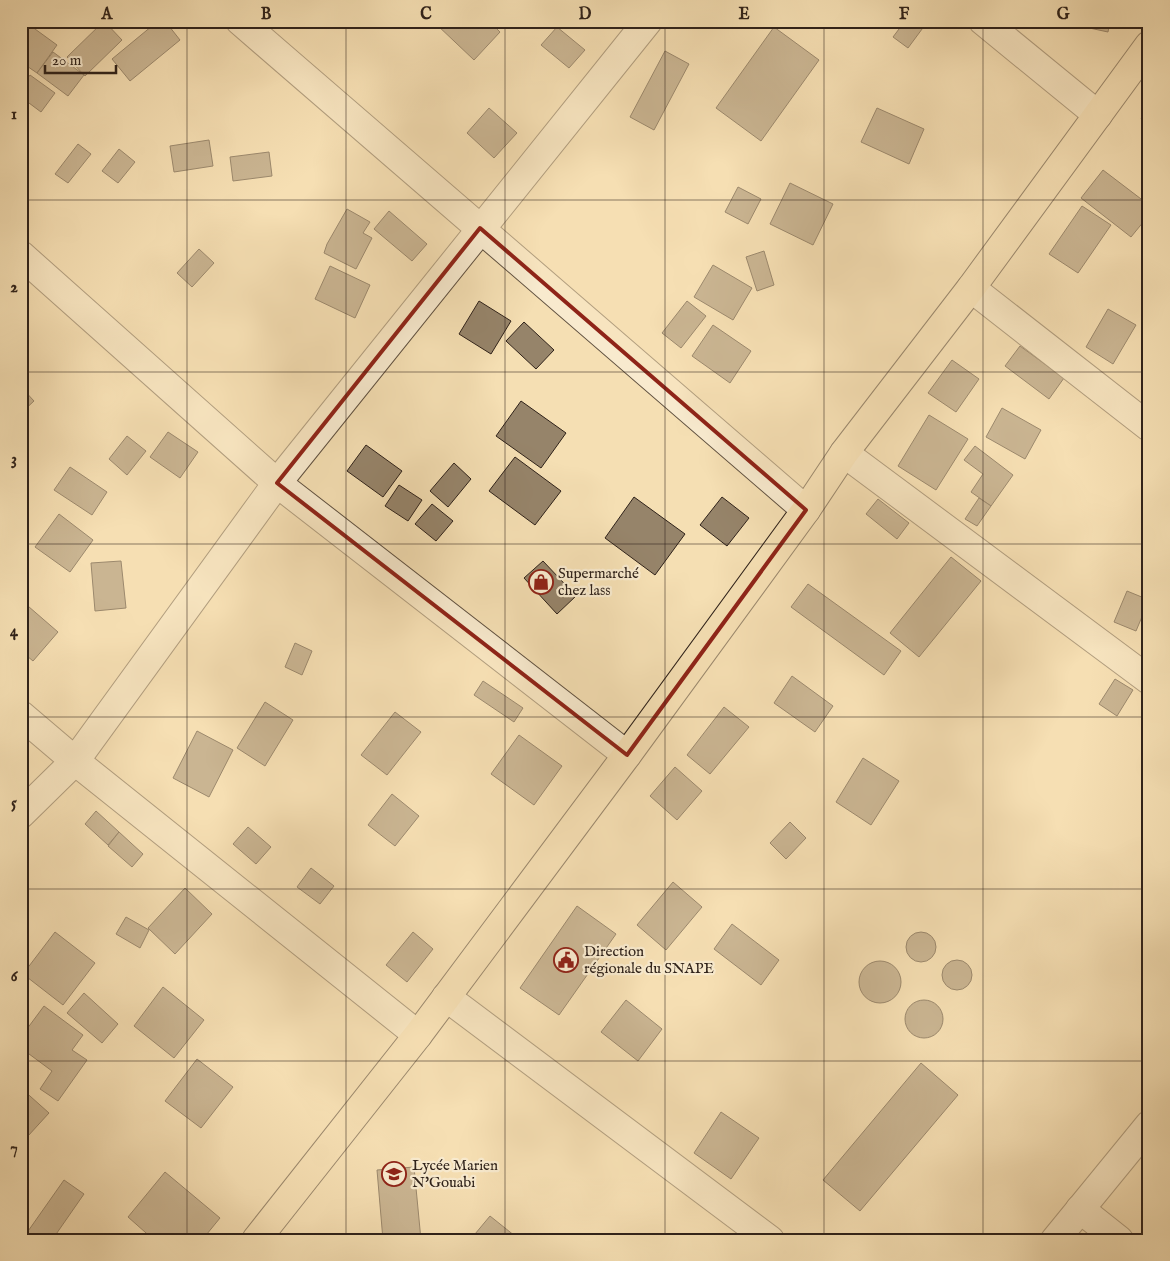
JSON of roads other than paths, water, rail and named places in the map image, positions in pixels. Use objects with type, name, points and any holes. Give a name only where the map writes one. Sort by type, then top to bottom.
[{"type":"highway","points":[[256,1240],[418,1035],[627,755],[806,510],[844,454],[971,288],[1149,45]]},
{"type":"street","points":[[240,21],[806,510]]},
{"type":"street","points":[[21,814],[75,761],[277,483],[648,21]]},
{"type":"street","points":[[983,21],[1098,114]]},
{"type":"street","points":[[21,255],[277,483],[627,755]]},
{"type":"street","points":[[971,288],[1149,427]]},
{"type":"street","points":[[844,454],[1149,680]]},
{"type":"street","points":[[21,715],[75,761],[418,1035]]},
{"type":"street","points":[[446,997],[770,1240]]},
{"type":"street","points":[[1055,1240],[1149,1125]]},
{"type":"street","points":[[1080,1208],[1119,1240]]},
{"type":"place","name":"Supermarché chez lass","points":[[541,582]]},
{"type":"place","name":"Direction régionale du SNAPE","points":[[566,960]]},
{"type":"place","name":"Lycée Marien N'Gouabi","points":[[394,1174]]}]
